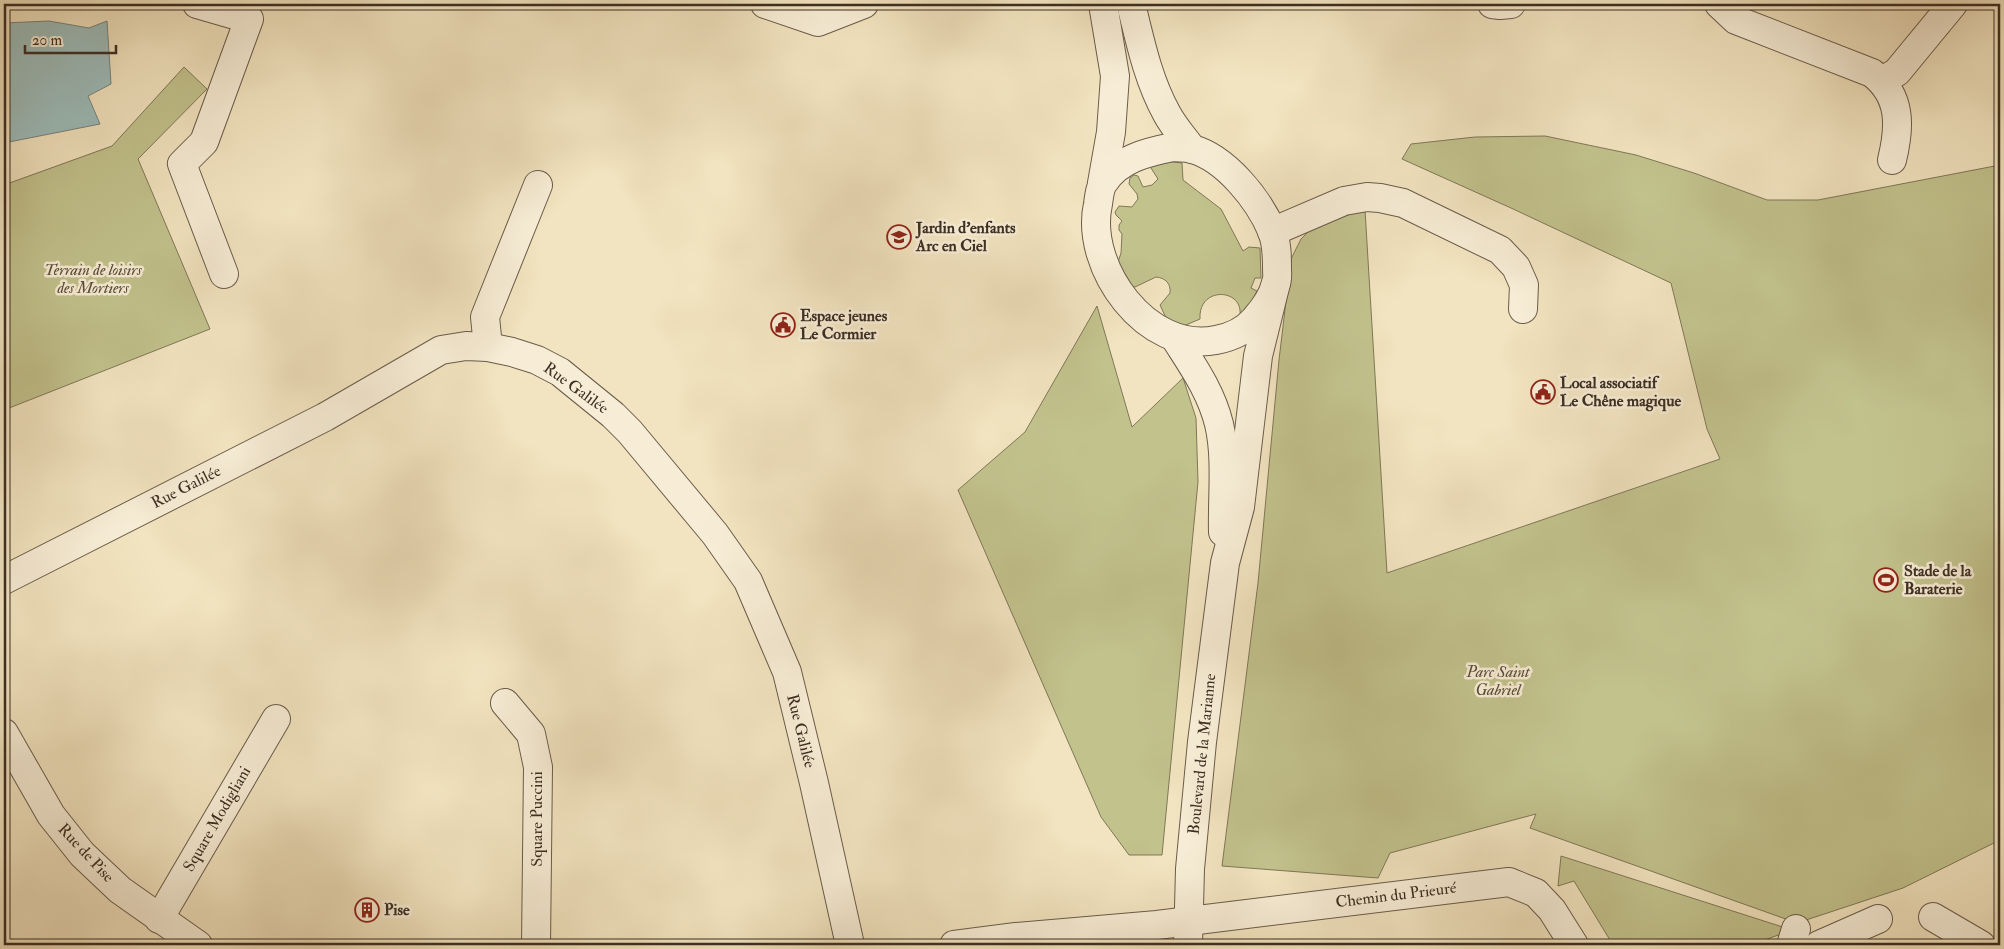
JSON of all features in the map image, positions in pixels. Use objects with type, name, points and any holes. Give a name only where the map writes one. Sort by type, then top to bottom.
[{"type":"street","points":[[197,4],[249,19],[204,142],[182,164],[224,274]]},
{"type":"street","points":[[765,4],[818,22],[864,4]]},
{"type":"street","name":"Boulevard de la Marianne","points":[[1103,4],[1115,76],[1111,132],[1095,216],[1095,235],[1110,277],[1119,292],[1148,323],[1175,338],[1202,343],[1233,336],[1248,327],[1263,310],[1276,283]]},
{"type":"street","name":"Boulevard de la Marianne","points":[[1131,4],[1154,86],[1168,116],[1192,149]]},
{"type":"street","points":[[1492,4],[1500,6],[1511,4]]},
{"type":"street","points":[[1720,4],[1736,20],[1872,73],[1882,80],[1891,95],[1896,110],[1898,136],[1892,160]]},
{"type":"street","points":[[1882,80],[1897,72],[1953,4]]},
{"type":"street","name":"Boulevard de la Marianne","points":[[1102,183],[1119,166],[1136,157],[1152,151],[1173,147],[1192,149],[1221,164],[1239,180],[1261,210],[1272,232],[1277,253],[1276,283],[1258,356],[1240,507],[1225,563],[1201,752],[1190,870],[1189,933]]},
{"type":"street","points":[[488,347],[485,317],[538,185]]},
{"type":"street","points":[[1272,232],[1344,201],[1367,197],[1403,203],[1500,250],[1516,267],[1524,285],[1523,309]]},
{"type":"street","name":"Boulevard de la Marianne","points":[[1175,338],[1205,387],[1219,425],[1222,442],[1225,563]]},
{"type":"street","name":"Rue Galilée","points":[[4,580],[324,417],[441,350],[466,346],[488,347],[537,360],[560,372],[613,415],[630,432],[715,534],[748,581],[787,672],[850,945]]},
{"type":"street","name":"Square Puccini","points":[[505,703],[531,734],[538,767],[536,945]]},
{"type":"street","name":"Square Modigliani","points":[[159,919],[276,719]]},
{"type":"street","name":"Rue de Pise","points":[[6,742],[51,815],[82,854],[120,890],[198,945]]},
{"type":"street","name":"Chemin du Prieuré","points":[[1189,933],[1509,882],[1536,893],[1552,910],[1574,945]]},
{"type":"street","points":[[1933,917],[1981,945]]},
{"type":"street","points":[[1819,945],[1878,919]]},
{"type":"street","points":[[954,945],[1016,937],[1139,926],[1189,933]]},
{"type":"green space","name":"Terrain de loisirs des Mortiers","points":[[184,67],[207,89],[138,159],[210,329],[4,410],[4,185],[112,146]]},
{"type":"green space","name":"Parc Saint Gabriel","points":[[1545,136],[1636,155],[1694,173],[1767,200],[1818,200],[2000,165],[2000,840],[1903,888],[1797,923],[1530,828],[1536,814],[1390,853],[1378,878],[1222,866],[1258,583],[1279,360],[1291,259],[1301,239],[1316,224],[1365,210],[1387,573],[1720,459],[1707,429],[1671,283],[1402,159],[1411,144],[1475,137]]},
{"type":"green space","points":[[1165,161],[1182,163],[1183,180],[1221,209],[1243,251],[1249,247],[1260,248],[1261,278],[1255,278],[1251,288],[1257,291],[1246,311],[1240,315],[1239,306],[1235,300],[1220,294],[1206,301],[1201,308],[1200,319],[1181,327],[1167,320],[1160,305],[1170,293],[1170,287],[1167,282],[1156,277],[1135,287],[1131,286],[1117,265],[1121,253],[1122,234],[1119,230],[1119,225],[1122,221],[1115,212],[1119,206],[1132,207],[1138,199],[1137,194],[1129,184],[1130,178],[1134,175],[1138,176],[1143,187],[1152,185],[1158,179],[1149,165]]},
{"type":"green space","points":[[1097,306],[1132,427],[1183,378],[1196,418],[1198,482],[1162,855],[1129,855],[1101,817],[958,490],[1025,432]]},
{"type":"green space","points":[[1561,856],[1792,930],[1751,945],[1613,945],[1574,881],[1558,886]]},
{"type":"water","points":[[49,21],[89,28],[107,21],[111,84],[88,96],[100,124],[4,143],[4,23]]},
{"type":"place","name":"Jardin d'enfants Arc en Ciel","points":[[899,237]]},
{"type":"place","name":"Espace jeunes Le Cormier","points":[[783,325]]},
{"type":"place","name":"Local associatif Le Chêne magique","points":[[1543,392]]},
{"type":"place","name":"Stade de la Baraterie","points":[[1886,580]]},
{"type":"place","name":"Pise","points":[[367,910]]}]
